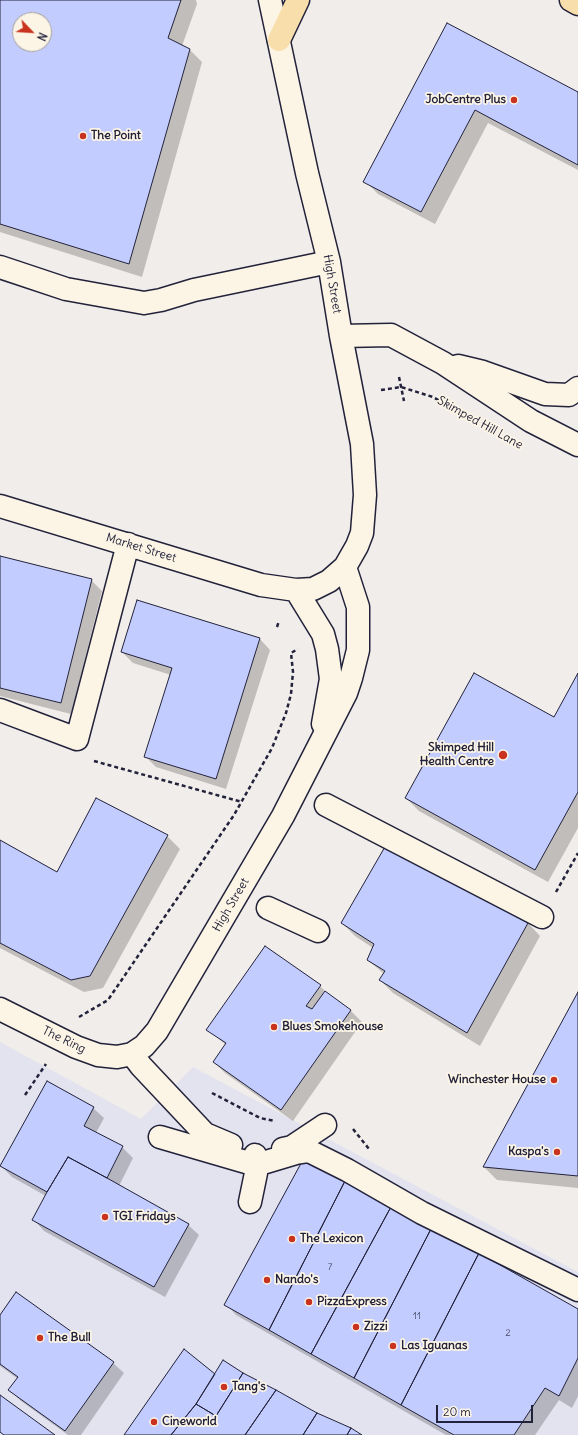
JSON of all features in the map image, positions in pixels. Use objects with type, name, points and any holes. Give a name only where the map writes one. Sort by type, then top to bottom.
[{"type":"main road","points":[[279,40],[298,0]]},
{"type":"main road","points":[[572,0],[578,4]]},
{"type":"street","name":"High Street","points":[[270,0],[307,173],[329,262],[341,336],[362,444],[365,495],[362,533],[357,546],[345,567],[329,581],[312,589],[289,589]]},
{"type":"street","points":[[0,267],[66,289],[144,303],[161,300],[194,290],[329,262]]},
{"type":"street","points":[[341,336],[391,335],[444,363],[531,421],[578,445]]},
{"type":"street","points":[[444,363],[483,372],[545,394],[569,395],[578,388]]},
{"type":"street","name":"Market Street","points":[[0,506],[261,585],[289,589]]},
{"type":"street","points":[[0,710],[77,739],[128,544]]},
{"type":"street","name":"High Street","points":[[132,1054],[144,1046],[157,1031],[283,816],[346,693],[358,650],[358,607],[345,567]]},
{"type":"street","name":"High Street","points":[[289,589],[323,634],[327,649],[331,679],[319,746]]},
{"type":"street","points":[[326,805],[542,917]]},
{"type":"street","points":[[268,908],[318,930]]},
{"type":"street","name":"The Ring","points":[[0,1009],[76,1047],[98,1056],[117,1057],[132,1054]]},
{"type":"street","points":[[132,1054],[141,1066],[205,1134],[256,1160],[292,1147],[325,1125]]},
{"type":"street","points":[[160,1137],[256,1160],[308,1151],[347,1170],[422,1214],[576,1284]]},
{"type":"street","points":[[250,1202],[256,1173],[256,1160]]},
{"type":"path","points":[[399,377],[404,401]]},
{"type":"path","name":"Skimped Hill Lane","points":[[401,387],[433,397],[481,424]]},
{"type":"path","points":[[277,627],[279,621]]},
{"type":"path","points":[[78,1018],[108,1000],[242,802],[272,748],[286,713],[291,694],[293,672],[291,653]]},
{"type":"path","points":[[77,739],[72,755],[242,802]]},
{"type":"path","points":[[542,917],[578,853]]},
{"type":"path","points":[[25,1095],[48,1061]]},
{"type":"path","points":[[212,1093],[260,1118],[281,1122]]},
{"type":"shaded area","points":[[0,1042],[141,1119],[193,1067],[578,1272],[578,1435],[0,1435]]},
{"type":"building","name":"The Point","points":[[0,0],[181,0],[168,38],[190,49],[129,264],[0,224]]},
{"type":"building","points":[[447,23],[578,92],[578,165],[475,110],[421,212],[363,182]]},
{"type":"building","points":[[0,556],[92,579],[61,703],[0,688]]},
{"type":"building","points":[[137,600],[260,638],[216,779],[144,757],[172,668],[121,652]]},
{"type":"building","name":"Skimped Hill Health Centre","points":[[474,673],[554,717],[578,673],[578,792],[535,870],[405,798]]},
{"type":"building","points":[[96,798],[168,835],[90,976],[71,980],[0,943],[0,840],[57,872]]},
{"type":"building","points":[[386,845],[528,923],[467,1033],[379,980],[385,971],[367,960],[374,944],[341,923]]},
{"type":"building","name":"Blues Smokehouse","points":[[265,946],[321,985],[306,1006],[312,1009],[325,991],[351,1010],[281,1110],[213,1062],[226,1043],[206,1030]]},
{"type":"building","name":"Winchester House","points":[[578,992],[578,1176],[483,1167]]},
{"type":"building","points":[[47,1081],[94,1107],[84,1126],[123,1146],[107,1178],[68,1157],[47,1192],[0,1166]]},
{"type":"building","points":[[305,1156],[346,1179],[269,1330],[224,1305]]},
{"type":"building","points":[[68,1157],[189,1224],[154,1287],[32,1220]]},
{"type":"building","points":[[346,1179],[392,1205],[311,1354],[269,1330]]},
{"type":"building","points":[[392,1205],[432,1227],[354,1378],[311,1354]]},
{"type":"building","points":[[432,1227],[479,1253],[401,1405],[354,1378]]},
{"type":"building","points":[[479,1253],[578,1309],[578,1358],[559,1396],[545,1388],[514,1435],[454,1435],[401,1405]]},
{"type":"building","name":"The Bull","points":[[16,1292],[114,1362],[65,1431],[8,1390],[18,1377],[0,1364],[0,1315]]},
{"type":"building","points":[[184,1349],[215,1374],[196,1404],[171,1435],[124,1435]]},
{"type":"building","points":[[223,1360],[243,1373],[216,1416],[196,1404]]},
{"type":"building","points":[[243,1373],[276,1390],[245,1435],[171,1435],[196,1404],[216,1416]]},
{"type":"building","points":[[276,1390],[317,1413],[303,1435],[245,1435]]},
{"type":"building","points":[[0,1395],[55,1435],[4,1435],[0,1432]]},
{"type":"building","points":[[317,1413],[351,1428],[347,1435],[303,1435]]},
{"type":"building","points":[[351,1428],[362,1435],[347,1435]]},
{"type":"place","name":"JobCentre Plus","points":[[514,100]]},
{"type":"place","name":"The Point","points":[[83,136]]},
{"type":"place","name":"Skimped Hill Health Centre","points":[[503,755]]},
{"type":"place","name":"Blues Smokehouse","points":[[274,1027]]},
{"type":"place","name":"Winchester House","points":[[554,1080]]},
{"type":"place","name":"Kaspa's","points":[[557,1152]]},
{"type":"place","name":"TGI Fridays","points":[[105,1217]]},
{"type":"place","name":"The Lexicon","points":[[292,1239]]},
{"type":"place","name":"Nando's","points":[[267,1280]]},
{"type":"place","name":"PizzaExpress","points":[[309,1302]]},
{"type":"place","name":"Zizzi","points":[[356,1327]]},
{"type":"place","name":"The Bull","points":[[40,1338]]},
{"type":"place","name":"Las Iguanas","points":[[393,1346]]},
{"type":"place","name":"Tang's","points":[[224,1387]]},
{"type":"place","name":"Cineworld","points":[[154,1422]]}]
